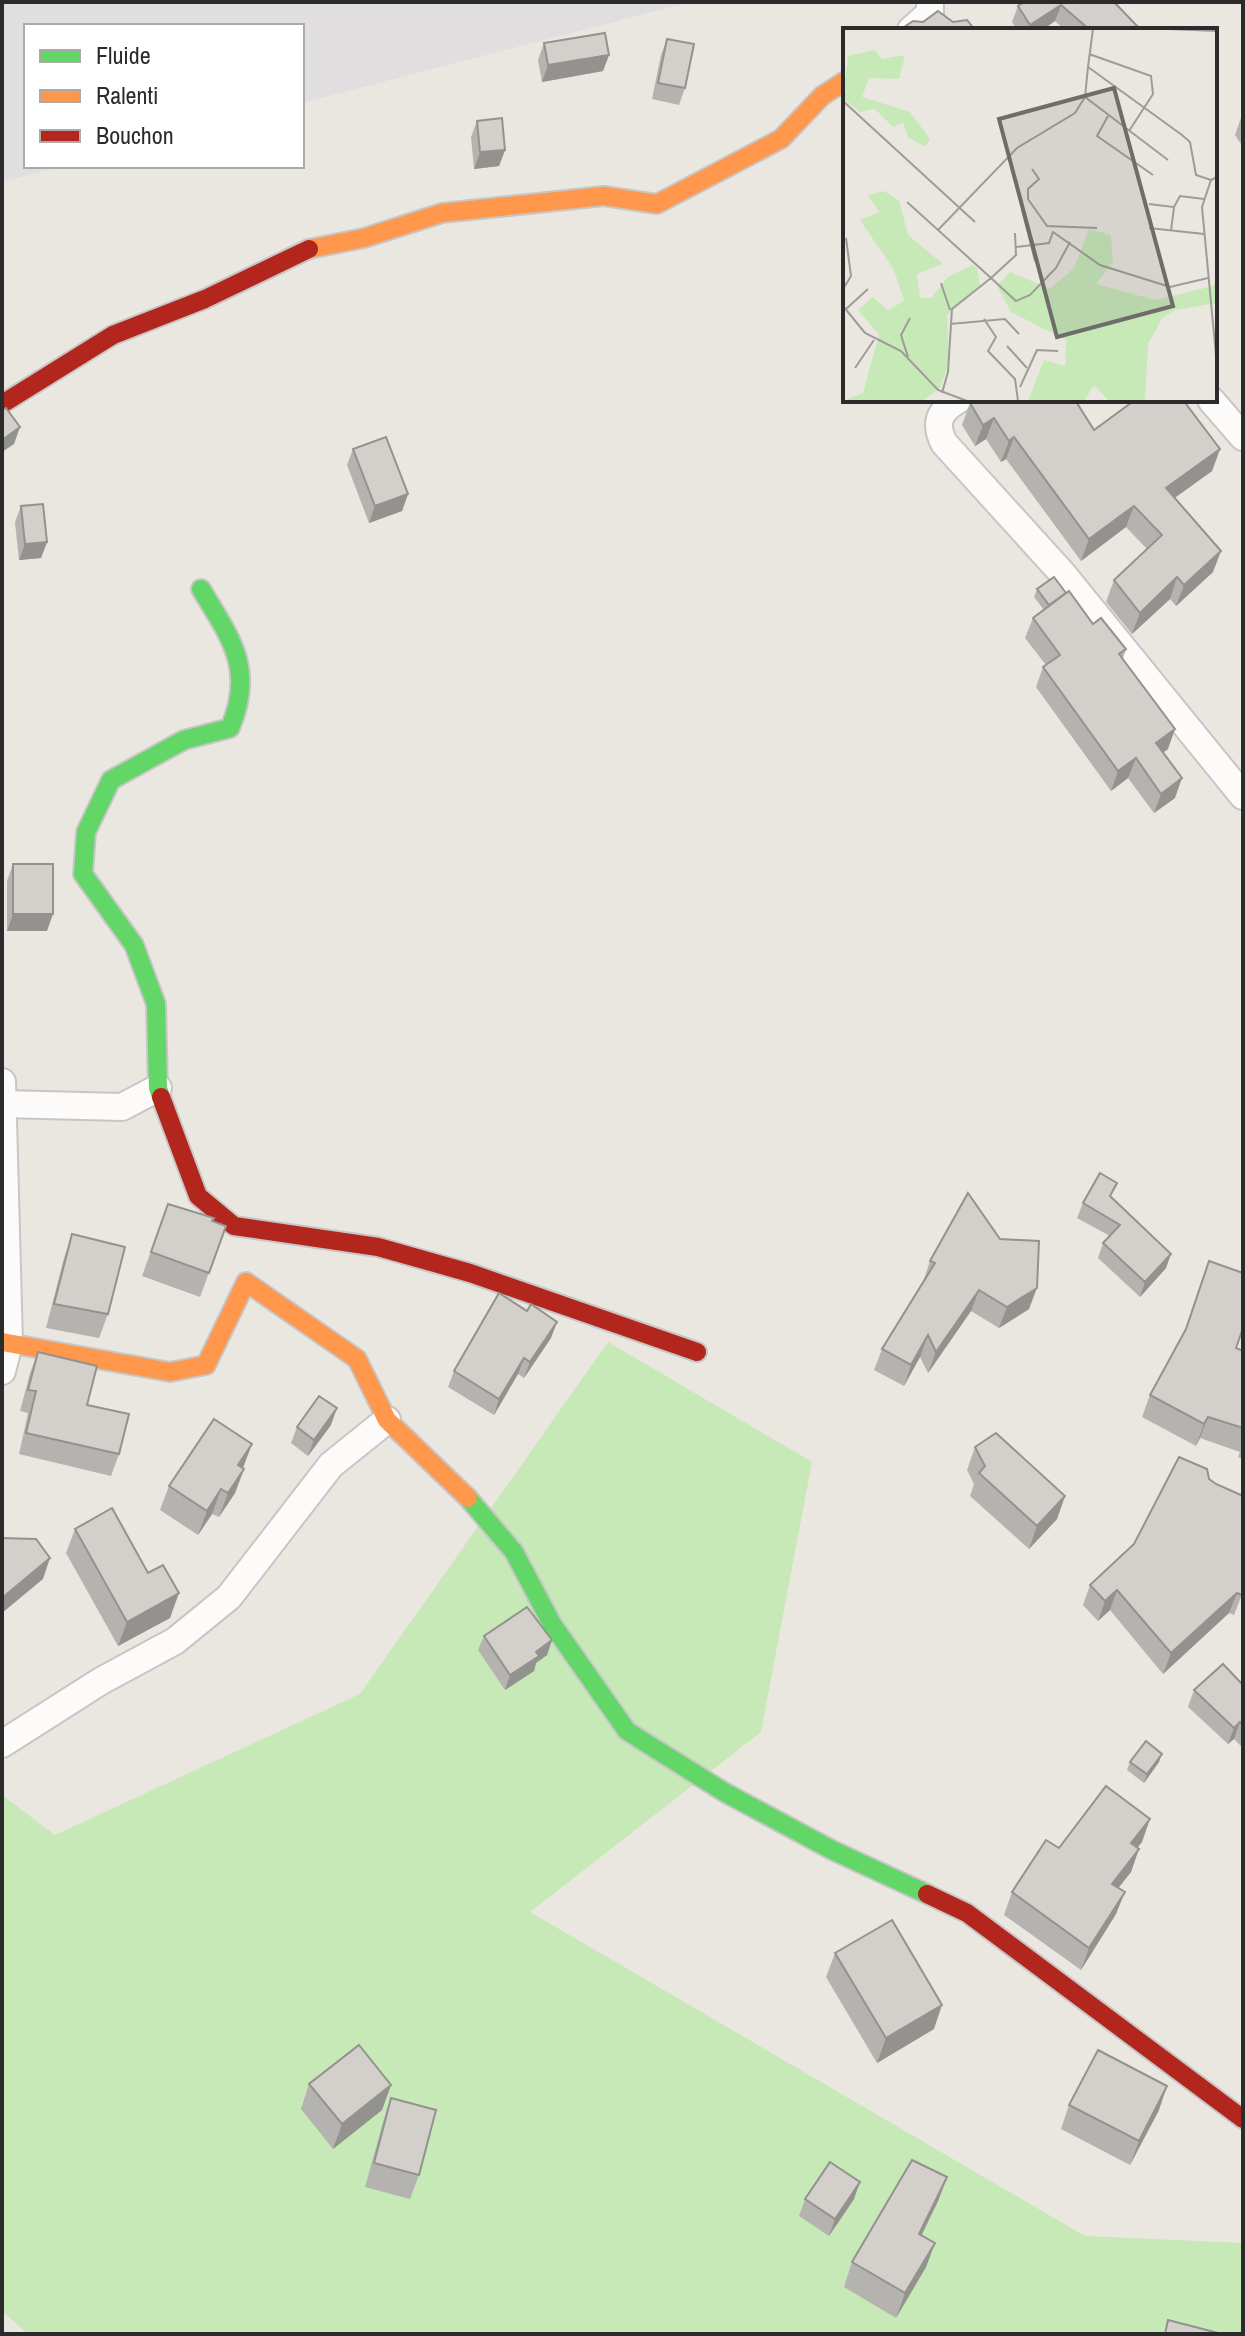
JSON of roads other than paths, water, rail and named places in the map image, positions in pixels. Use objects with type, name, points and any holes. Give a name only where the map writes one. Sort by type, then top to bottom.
[{"type":"street","points":[[2,404],[113,335],[205,299],[308,249],[364,238],[442,213],[604,196],[657,204],[781,139],[822,96],[843,82]]},
{"type":"street","points":[[954,402],[947,406],[938,419],[938,430],[944,443],[1062,573],[1239,784]]},
{"type":"street","points":[[1213,402],[1243,437]]},
{"type":"street","points":[[201,589],[244,664],[240,708],[230,728],[184,740],[111,780],[86,832],[83,874],[134,945],[156,1004],[158,1088],[198,1196],[234,1226],[378,1247],[470,1273],[697,1352]]},
{"type":"street","points":[[2,1082],[6,1342],[2,1371]]},
{"type":"street","points":[[3,1104],[122,1107],[158,1088]]},
{"type":"street","points":[[6,1342],[170,1372],[206,1365],[246,1282],[357,1359],[387,1420],[457,1485],[514,1552],[552,1624],[627,1731],[737,1799],[832,1850],[967,1913],[1243,2119]]},
{"type":"street","points":[[2,1744],[101,1681],[175,1641],[229,1597],[331,1465],[387,1420]]}]
